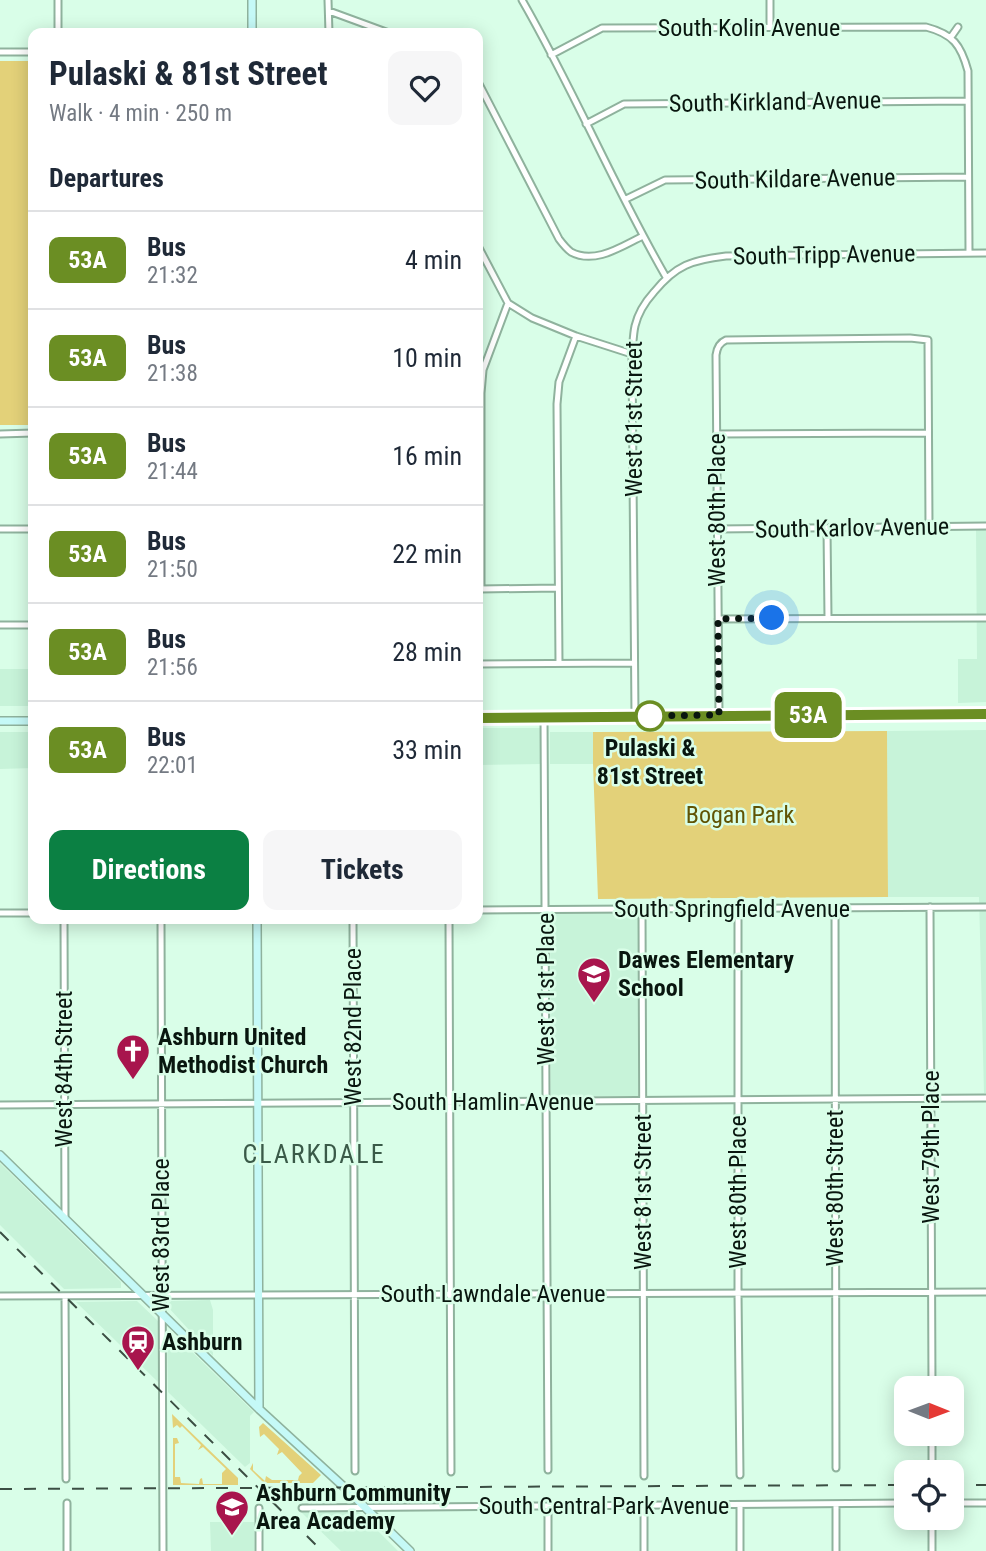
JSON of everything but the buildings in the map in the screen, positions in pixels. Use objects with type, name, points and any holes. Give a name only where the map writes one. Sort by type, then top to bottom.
[{"type":"main road","points":[[252,0],[252,28]]},
{"type":"main road","points":[[483,718],[986,714]]},
{"type":"main road","points":[[0,721],[28,721]]},
{"type":"main road","points":[[257,924],[259,1409]]},
{"type":"main road","points":[[0,1155],[259,1409],[410,1551]]},
{"type":"street","points":[[58,0],[58,28]]},
{"type":"street","points":[[328,0],[329,28]]},
{"type":"street","points":[[522,0],[666,276]]},
{"type":"street","points":[[770,0],[770,27]]},
{"type":"street","points":[[329,11],[375,28]]},
{"type":"street","name":"South Kolin Avenue","points":[[551,55],[602,28],[926,27],[940,30],[951,37]]},
{"type":"street","points":[[958,27],[951,37],[963,52],[968,71],[969,253]]},
{"type":"street","points":[[0,52],[28,52]]},
{"type":"street","points":[[483,92],[559,239],[571,251],[587,256],[605,254],[643,236]]},
{"type":"street","name":"South Kirkland Avenue","points":[[586,124],[624,104],[968,101]]},
{"type":"street","name":"South Kildare Avenue","points":[[626,199],[665,180],[968,177]]},
{"type":"street","name":"South Tripp Avenue","points":[[666,276],[702,259],[726,256],[986,253]]},
{"type":"street","points":[[483,256],[508,303],[532,318],[632,354]]},
{"type":"street","name":"West 81st Street","points":[[635,716],[632,354],[635,326],[640,312],[666,276]]},
{"type":"street","points":[[483,370],[508,303]]},
{"type":"street","points":[[559,663],[557,404],[559,382],[576,336]]},
{"type":"street","name":"West 80th Place","points":[[719,715],[716,355],[722,341],[929,338],[928,433]]},
{"type":"street","points":[[0,434],[28,433]]},
{"type":"street","points":[[717,434],[928,433],[929,527]]},
{"type":"street","name":"South Karlov Avenue","points":[[717,529],[986,526]]},
{"type":"street","points":[[827,528],[828,618]]},
{"type":"street","points":[[0,529],[28,529]]},
{"type":"street","points":[[483,589],[558,588]]},
{"type":"street","points":[[718,619],[986,618]]},
{"type":"street","points":[[0,625],[28,625]]},
{"type":"street","points":[[483,664],[634,663]]},
{"type":"street","name":"West 81st Place","points":[[544,717],[548,1470]]},
{"type":"street","name":"West 79th Place","points":[[930,907],[932,1376]]},
{"type":"street","name":"South Springfield Avenue","points":[[483,910],[986,907]]},
{"type":"street","name":"West 80th Street","points":[[835,908],[836,1468]]},
{"type":"street","name":"West 81st Street","points":[[642,909],[644,1476]]},
{"type":"street","name":"West 80th Place","points":[[738,909],[740,1475]]},
{"type":"street","points":[[0,913],[28,913]]},
{"type":"street","name":"West 84th Street","points":[[64,924],[65,1219]]},
{"type":"street","name":"West 83rd Place","points":[[161,924],[163,1551]]},
{"type":"street","name":"West 82nd Place","points":[[353,924],[355,1471]]},
{"type":"street","points":[[449,924],[451,1472]]},
{"type":"street","name":"South Hamlin Avenue","points":[[0,1105],[986,1098]]},
{"type":"street","name":"South Lawndale Avenue","points":[[0,1296],[986,1292]]},
{"type":"street","points":[[65,1296],[66,1479]]},
{"type":"street","points":[[67,1503],[67,1551]]},
{"type":"street","name":"South Central Park Avenue","points":[[302,1508],[894,1503]]},
{"type":"street","points":[[964,1503],[986,1503]]},
{"type":"street","points":[[836,1504],[836,1551]]},
{"type":"street","points":[[644,1505],[645,1551]]},
{"type":"street","points":[[740,1505],[740,1551]]},
{"type":"street","points":[[548,1506],[548,1551]]},
{"type":"street","points":[[259,1508],[259,1551]]},
{"type":"street","points":[[932,1530],[932,1551]]},
{"type":"shaded area","points":[[976,527],[986,528],[986,702],[958,703],[958,659],[977,659]]},
{"type":"shaded area","points":[[0,669],[28,669],[28,706],[0,706]]},
{"type":"shaded area","points":[[483,728],[541,728],[541,764],[483,765]]},
{"type":"shaded area","points":[[986,730],[984,1093],[979,897],[888,897],[887,731]]},
{"type":"shaded area","points":[[0,732],[28,732],[28,768],[0,769]]},
{"type":"shaded area","points":[[550,732],[593,732],[593,764],[550,764]]},
{"type":"shaded area","name":"Dawes Elementary School","points":[[638,912],[638,1096],[551,1096],[550,913]]},
{"type":"shaded area","points":[[0,1163],[121,1282],[121,1288],[64,1289],[0,1225]]},
{"type":"shaded area","points":[[210,1300],[213,1310],[213,1356],[168,1307],[171,1301]]},
{"type":"shaded area","points":[[137,1301],[158,1321],[158,1382],[76,1302]]},
{"type":"shaded area","points":[[169,1336],[184,1344],[254,1412],[250,1416],[250,1463],[245,1467],[168,1392]]},
{"type":"shaded area","points":[[301,1512],[359,1512],[398,1551],[341,1551]]},
{"type":"shaded area","name":"Ashburn Community Area Academy","points":[[210,1522],[254,1522],[254,1551],[211,1551]]},
{"type":"green space","points":[[0,61],[28,61],[28,425],[0,425]]},
{"type":"green space","name":"Bogan Park","points":[[887,731],[888,897],[598,899],[593,732]]},
{"type":"green space","points":[[172,1414],[238,1478],[238,1485],[173,1485],[173,1438],[177,1438],[179,1443],[175,1444],[175,1477],[180,1477],[181,1483],[199,1484],[202,1478],[203,1484],[222,1484],[222,1473],[226,1469],[203,1447],[198,1450],[201,1445],[182,1426],[173,1428]]},
{"type":"green space","points":[[263,1423],[321,1475],[313,1483],[264,1483],[250,1469],[253,1463],[253,1470],[265,1481],[266,1476],[272,1480],[298,1480],[302,1473],[282,1452],[277,1455],[279,1449],[264,1434],[260,1437],[259,1427]]},
{"type":"railway","points":[[0,1232],[322,1551]]},
{"type":"railway","points":[[0,1489],[894,1485]]},
{"type":"railway","points":[[964,1485],[986,1485]]},
{"type":"bus line","name":"53A","points":[[483,718],[986,714]]},
{"type":"place","name":"Pulaski & 81st Street","points":[[650,716]]},
{"type":"place","name":"Dawes Elementary School","points":[[594,1004]]},
{"type":"place","name":"Ashburn United Methodist Church","points":[[133,1081]]},
{"type":"place","name":"Ashburn","points":[[138,1372]]},
{"type":"place","name":"Ashburn Community Area Academy","points":[[232,1537]]},
{"type":"district","name":"CLARKDALE","points":[[314,1154]]},
{"type":"route","points":[[650,716],[642,716],[719,715],[718,619],[772,618]]}]
